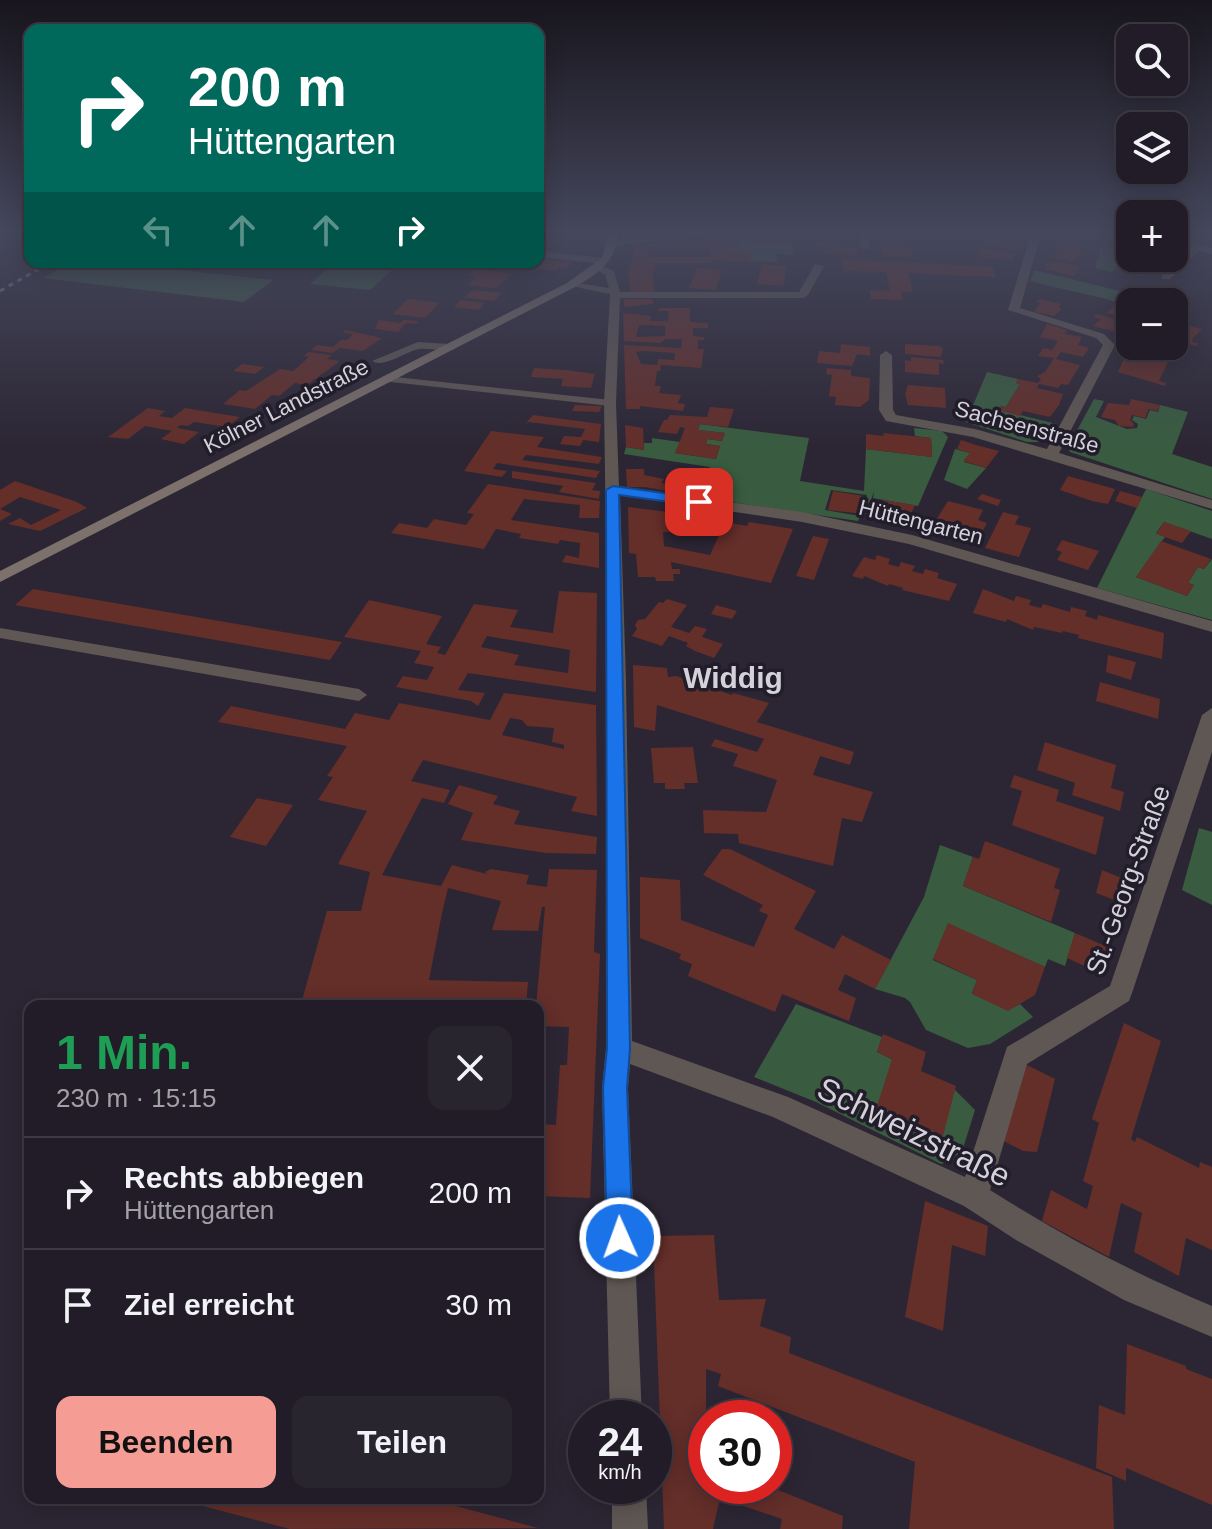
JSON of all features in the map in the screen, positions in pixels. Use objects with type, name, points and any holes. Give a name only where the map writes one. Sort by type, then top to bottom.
[{"type":"main road","name":"Kölner Landstraße","points":[[0,577],[531,305]]},
{"type":"street","points":[[614,305],[610,403],[619,1048],[615,1088],[625,1400]]},
{"type":"street","points":[[1015,305],[1014,310],[1100,336],[1109,345],[1051,454]]},
{"type":"street","name":"Sachsenstraße","points":[[886,355],[886,410],[891,418],[903,423],[959,429],[1051,454],[1212,505]]},
{"type":"street","name":"Hüttengarten","points":[[613,490],[802,517],[912,540],[1212,627]]},
{"type":"street","name":"St.-Georg-Straße","points":[[974,1196],[1016,1056],[1120,993],[1212,715]]},
{"type":"street","name":"Schweizstraße","points":[[619,1048],[779,1106],[974,1196],[1026,1230],[1135,1289],[1212,1322]]},
{"type":"street","points":[[629,1504],[630,1529]]},
{"type":"lane","points":[[377,361],[418,345],[449,347]]},
{"type":"lane","points":[[386,379],[610,403]]},
{"type":"lane","points":[[0,633],[359,695]]},
{"type":"green space","points":[[987,372],[1018,379],[1016,383],[1020,384],[1006,407],[1001,406],[999,410],[1057,424],[1046,442],[1027,442],[966,422]]},
{"type":"green space","points":[[1094,399],[1104,401],[1096,417],[1127,429],[1137,428],[1138,424],[1132,420],[1134,416],[1146,419],[1150,410],[1158,412],[1160,405],[1188,412],[1172,454],[1212,467],[1212,499],[1070,452],[1068,447]]},
{"type":"green space","points":[[700,424],[809,438],[800,481],[864,491],[866,449],[932,457],[931,438],[915,436],[914,428],[942,431],[948,437],[918,506],[873,498],[874,491],[870,503],[866,502],[867,495],[831,490],[825,510],[860,516],[858,521],[704,498],[708,492],[699,490],[710,467],[624,454],[626,447],[644,450],[644,443],[652,443],[652,438],[680,442],[675,453],[716,459],[720,446],[706,444],[707,439],[722,441],[725,433],[698,430]]},
{"type":"green space","points":[[955,449],[970,453],[964,462],[986,468],[967,489],[944,480]]},
{"type":"green space","points":[[1146,489],[1212,511],[1212,539],[1164,522],[1156,533],[1165,537],[1136,577],[1187,596],[1194,585],[1188,583],[1198,567],[1204,569],[1212,559],[1212,620],[1097,588]]},
{"type":"green space","points":[[1199,828],[1212,832],[1212,905],[1182,890]]},
{"type":"green space","points":[[940,845],[973,857],[963,886],[1075,933],[1065,966],[1048,959],[1045,967],[948,924],[933,960],[977,980],[972,993],[1008,1010],[1020,1004],[1033,1017],[990,1044],[968,1048],[926,1030],[910,1002],[875,989],[924,897]]},
{"type":"green space","points":[[796,1004],[882,1037],[877,1052],[955,1090],[975,1110],[960,1158],[941,1164],[816,1102],[754,1077]]},
{"type":"building","points":[[402,305],[437,305],[425,318],[393,314]]},
{"type":"building","points":[[456,305],[483,305],[479,310]]},
{"type":"building","points":[[1038,305],[1060,305],[1062,309],[1054,316],[1034,312]]},
{"type":"building","points":[[1113,307],[1116,308],[1116,316],[1106,313]]},
{"type":"building","points":[[658,308],[690,308],[690,322],[708,323],[708,328],[693,328],[693,336],[704,337],[704,340],[698,340],[698,349],[704,349],[701,368],[661,365],[660,371],[657,371],[655,386],[661,386],[659,393],[681,395],[678,403],[685,404],[683,411],[640,406],[640,409],[626,409],[624,345],[681,348],[682,339],[666,339],[660,343],[624,341],[623,313],[651,316],[650,321],[668,321],[669,311],[658,311]],"holes":[[[639,325],[665,326],[665,336],[636,337]],[[643,351],[675,353],[674,360],[658,359],[657,365],[641,364],[636,352]]]},
{"type":"building","points":[[1096,314],[1116,319],[1116,332],[1093,326],[1101,319],[1093,317]]},
{"type":"building","points":[[379,320],[400,323],[403,320],[419,321],[416,324],[406,323],[398,332],[375,329]]},
{"type":"building","points":[[1047,324],[1067,330],[1065,334],[1082,337],[1078,345],[1089,348],[1083,357],[1061,352],[1056,359],[1080,365],[1068,385],[1061,384],[1058,388],[1039,384],[1037,388],[1063,394],[1059,405],[1050,417],[1023,411],[1020,416],[998,410],[1001,406],[1006,407],[1020,384],[1016,383],[1018,379],[1038,383],[1041,379],[1037,376],[1045,372],[1054,358],[1038,356],[1043,348],[1052,350],[1058,341],[1040,337]]},
{"type":"building","points":[[1188,326],[1202,329],[1193,338],[1192,342],[1198,343],[1196,346],[1189,344]]},
{"type":"building","points":[[346,330],[382,338],[363,351],[339,348],[333,353],[311,350],[317,345],[333,347],[341,340],[347,340],[353,334],[342,333]]},
{"type":"building","points":[[841,344],[870,347],[870,356],[857,354],[852,366],[817,363],[819,351],[840,353]]},
{"type":"building","points":[[905,344],[939,346],[943,348],[941,357],[905,354]]},
{"type":"building","points":[[308,352],[331,355],[327,359],[340,361],[307,385],[295,383],[279,396],[272,395],[255,409],[223,404],[240,390],[246,391],[280,369],[293,371],[309,357],[304,356]]},
{"type":"building","points":[[911,357],[943,360],[944,364],[939,363],[939,375],[905,372],[905,360],[911,361]]},
{"type":"building","points":[[1123,360],[1169,360],[1159,381],[1166,383],[1165,386],[1118,372]]},
{"type":"building","points":[[242,364],[264,367],[255,374],[233,371]]},
{"type":"building","points":[[534,368],[595,374],[591,388],[561,386],[563,379],[531,377]]},
{"type":"building","points":[[827,368],[851,370],[851,376],[870,378],[869,400],[860,407],[835,405],[836,397],[829,396],[832,375],[826,374]]},
{"type":"building","points":[[908,385],[945,388],[946,408],[908,405],[905,394]]},
{"type":"building","points":[[1131,399],[1160,405],[1157,411],[1149,409],[1145,418],[1132,415],[1130,420],[1133,427],[1119,426],[1115,420],[1101,417],[1108,403],[1129,405]]},
{"type":"building","points":[[575,405],[602,406],[599,412],[572,411]]},
{"type":"building","points":[[710,407],[734,409],[728,427],[700,424],[698,430],[725,433],[722,441],[707,439],[706,444],[720,446],[716,459],[675,453],[685,428],[680,427],[677,434],[658,432],[664,420],[670,415],[707,417]]},
{"type":"building","points":[[148,408],[165,411],[159,416],[172,418],[185,408],[240,417],[227,427],[194,422],[188,426],[180,425],[177,428],[199,432],[184,444],[161,439],[172,431],[145,426],[128,439],[108,437]]},
{"type":"building","points":[[533,415],[601,424],[599,442],[583,440],[580,446],[560,444],[564,436],[581,437],[585,429],[528,422],[524,425]]},
{"type":"building","points":[[625,425],[643,428],[644,450],[626,447]]},
{"type":"building","points":[[491,431],[544,437],[537,447],[602,457],[599,464],[526,455],[522,460],[600,471],[596,478],[497,463],[493,469],[507,471],[502,477],[464,471]]},
{"type":"building","points":[[883,433],[931,438],[932,457],[866,449],[866,434],[884,436]]},
{"type":"building","points":[[961,440],[999,451],[986,468],[963,461],[970,453],[957,449]]},
{"type":"building","points":[[626,469],[644,469],[644,475],[664,479],[661,483],[708,492],[704,498],[645,487],[627,487]]},
{"type":"building","points":[[512,471],[596,483],[592,490],[600,491],[599,499],[559,492],[563,486],[512,478]]},
{"type":"building","points":[[1068,476],[1115,489],[1108,504],[1060,490]]},
{"type":"building","points":[[15,481],[87,508],[40,531],[8,524],[20,518],[31,525],[61,510],[20,497],[0,509],[0,490]]},
{"type":"building","points":[[488,484],[600,501],[599,518],[579,518],[580,505],[524,499],[511,520],[599,533],[599,568],[562,562],[566,555],[579,558],[580,543],[560,540],[558,544],[519,538],[521,534],[496,529],[484,549],[391,533],[399,523],[427,528],[434,519],[466,525],[474,514],[467,513]]},
{"type":"building","points":[[833,491],[864,496],[863,503],[882,506],[883,500],[915,505],[909,519],[828,510]]},
{"type":"building","points":[[1120,491],[1142,497],[1137,508],[1115,501]]},
{"type":"building","points":[[982,494],[1001,500],[998,506],[977,499]]},
{"type":"building","points":[[948,501],[983,510],[978,520],[987,523],[979,538],[967,538],[931,528]]},
{"type":"building","points":[[628,507],[668,512],[670,532],[663,532],[664,546],[710,555],[725,522],[747,526],[749,522],[793,529],[771,583],[671,562],[672,569],[680,569],[680,574],[673,574],[674,581],[656,581],[655,577],[638,577],[636,554],[629,553]]},
{"type":"building","points":[[0,509],[12,514],[0,521]]},
{"type":"building","points":[[1003,512],[1019,516],[1015,524],[1031,528],[1019,557],[985,548]]},
{"type":"building","points":[[1164,522],[1191,531],[1182,543],[1156,534]]},
{"type":"building","points":[[813,536],[829,539],[814,580],[796,576]]},
{"type":"building","points":[[1062,540],[1099,551],[1088,570],[1057,560],[1062,552],[1056,550]]},
{"type":"building","points":[[1161,541],[1211,559],[1204,569],[1198,567],[1188,583],[1194,585],[1187,596],[1136,577]]},
{"type":"building","points":[[877,555],[890,559],[888,564],[899,567],[901,562],[915,566],[912,571],[923,574],[925,569],[939,573],[937,578],[957,584],[949,601],[888,586],[864,576],[863,579],[852,576],[864,557],[875,560]]},
{"type":"building","points":[[33,589],[342,642],[330,660],[15,605]]},
{"type":"building","points":[[983,589],[1014,601],[1016,596],[1031,600],[1029,605],[1041,608],[1043,604],[1070,612],[1071,607],[1087,611],[1085,616],[1097,620],[1098,615],[1164,633],[1162,659],[1078,638],[1079,635],[1063,631],[1034,627],[1033,630],[1007,619],[1006,622],[973,613]]},
{"type":"building","points":[[559,591],[597,593],[596,692],[468,673],[458,690],[485,693],[478,706],[471,701],[396,687],[403,676],[427,680],[434,667],[414,663],[421,651],[344,637],[369,600],[442,616],[426,644],[441,647],[437,653],[445,655],[474,604],[518,610],[510,627],[553,633]],"holes":[[[487,636],[570,650],[568,673],[514,665],[519,655],[481,647]]]},
{"type":"building","points":[[667,599],[687,605],[671,627],[689,633],[695,626],[707,629],[702,637],[723,644],[714,658],[669,636],[662,646],[632,636],[638,620],[645,619],[659,602]]},
{"type":"building","points":[[716,605],[737,611],[732,619],[711,614]]},
{"type":"building","points":[[1108,655],[1136,662],[1131,680],[1106,672]]},
{"type":"building","points":[[633,665],[667,668],[668,677],[676,676],[732,695],[769,703],[757,722],[854,752],[850,765],[820,756],[813,775],[873,792],[862,822],[842,818],[833,866],[739,843],[738,834],[704,833],[703,810],[766,812],[777,780],[733,766],[738,754],[711,746],[715,739],[757,752],[764,739],[657,705],[655,731],[634,727]]},
{"type":"building","points":[[1100,682],[1160,699],[1158,719],[1096,701]]},
{"type":"building","points":[[504,693],[596,705],[597,816],[571,811],[577,797],[423,760],[411,781],[450,790],[444,803],[422,798],[382,875],[441,886],[452,865],[487,874],[485,872],[491,869],[529,875],[526,884],[547,887],[549,869],[597,870],[594,952],[600,954],[590,1198],[544,1196],[544,1124],[556,1125],[560,1065],[567,1065],[569,1027],[544,1026],[544,1000],[537,1000],[545,907],[542,907],[538,931],[492,930],[501,901],[448,888],[442,913],[429,980],[528,982],[526,1000],[302,1000],[327,911],[361,911],[370,872],[338,864],[367,811],[318,800],[333,777],[327,776],[347,746],[218,722],[231,706],[345,729],[355,713],[389,720],[399,703],[490,720]],"holes":[[[510,718],[522,720],[527,726],[554,728],[552,742],[564,745],[564,749],[502,735]]]},
{"type":"building","points":[[1045,742],[1116,765],[1111,788],[1124,792],[1120,811],[1072,795],[1075,783],[1037,770]]},
{"type":"building","points":[[693,747],[698,783],[684,783],[685,789],[665,789],[665,783],[654,783],[651,748]]},
{"type":"building","points":[[1014,775],[1059,790],[1056,801],[1104,817],[1096,855],[1012,825],[1022,791],[1010,787]]},
{"type":"building","points":[[459,785],[498,796],[493,804],[520,811],[514,824],[597,837],[596,854],[546,853],[461,840],[473,813],[448,804]]},
{"type":"building","points":[[257,798],[293,805],[266,846],[230,837]]},
{"type":"building","points":[[985,841],[1060,869],[1054,888],[1060,890],[1051,922],[963,886],[973,857],[979,859]]},
{"type":"building","points":[[722,849],[730,849],[816,891],[794,929],[834,949],[842,935],[891,960],[875,989],[845,974],[838,990],[856,998],[849,1021],[782,994],[775,1012],[688,976],[692,964],[679,959],[681,954],[640,938],[640,877],[680,880],[681,920],[754,947],[768,915],[759,911],[763,905],[703,875]]},
{"type":"building","points":[[1102,870],[1134,883],[1130,906],[1096,893]]},
{"type":"building","points":[[948,923],[1045,967],[1035,995],[1008,1011],[972,994],[977,980],[933,959]]},
{"type":"building","points":[[1075,933],[1110,948],[1102,974],[1067,958]]},
{"type":"building","points":[[1124,1023],[1161,1041],[1131,1139],[1135,1142],[1137,1137],[1199,1168],[1200,1162],[1212,1167],[1212,1250],[1186,1238],[1179,1276],[1134,1252],[1142,1213],[1121,1203],[1109,1257],[1042,1221],[1051,1190],[1087,1209],[1093,1186],[1083,1181],[1099,1123],[1092,1119]]},
{"type":"building","points":[[883,1034],[926,1052],[921,1071],[956,1086],[943,1136],[877,1106],[892,1059],[877,1052]]},
{"type":"building","points":[[1025,1064],[1055,1079],[1037,1152],[1023,1151],[1000,1139]]},
{"type":"building","points":[[925,1201],[988,1226],[985,1256],[952,1245],[943,1331],[905,1317]]},
{"type":"building","points":[[714,1235],[719,1300],[766,1299],[760,1326],[791,1337],[789,1353],[1112,1477],[1114,1529],[909,1529],[915,1462],[792,1415],[792,1400],[754,1400],[718,1386],[721,1374],[706,1369],[706,1400],[688,1400],[688,1504],[719,1504],[713,1529],[664,1529],[663,1504],[672,1504],[672,1400],[659,1400],[653,1236]]},
{"type":"building","points":[[1127,1344],[1212,1379],[1212,1505],[1126,1468],[1126,1481],[1096,1468],[1099,1405],[1125,1415]]},
{"type":"building","points":[[792,1496],[843,1516],[842,1529],[780,1529],[782,1519],[738,1504],[792,1504]]},
{"type":"building","points":[[448,1504],[538,1528],[290,1529],[199,1505]]},
{"type":"district","name":"Widdig","points":[[733,677]]},
{"type":"route","points":[[620,1238],[615,1088],[619,1048],[613,490],[699,502]]}]
